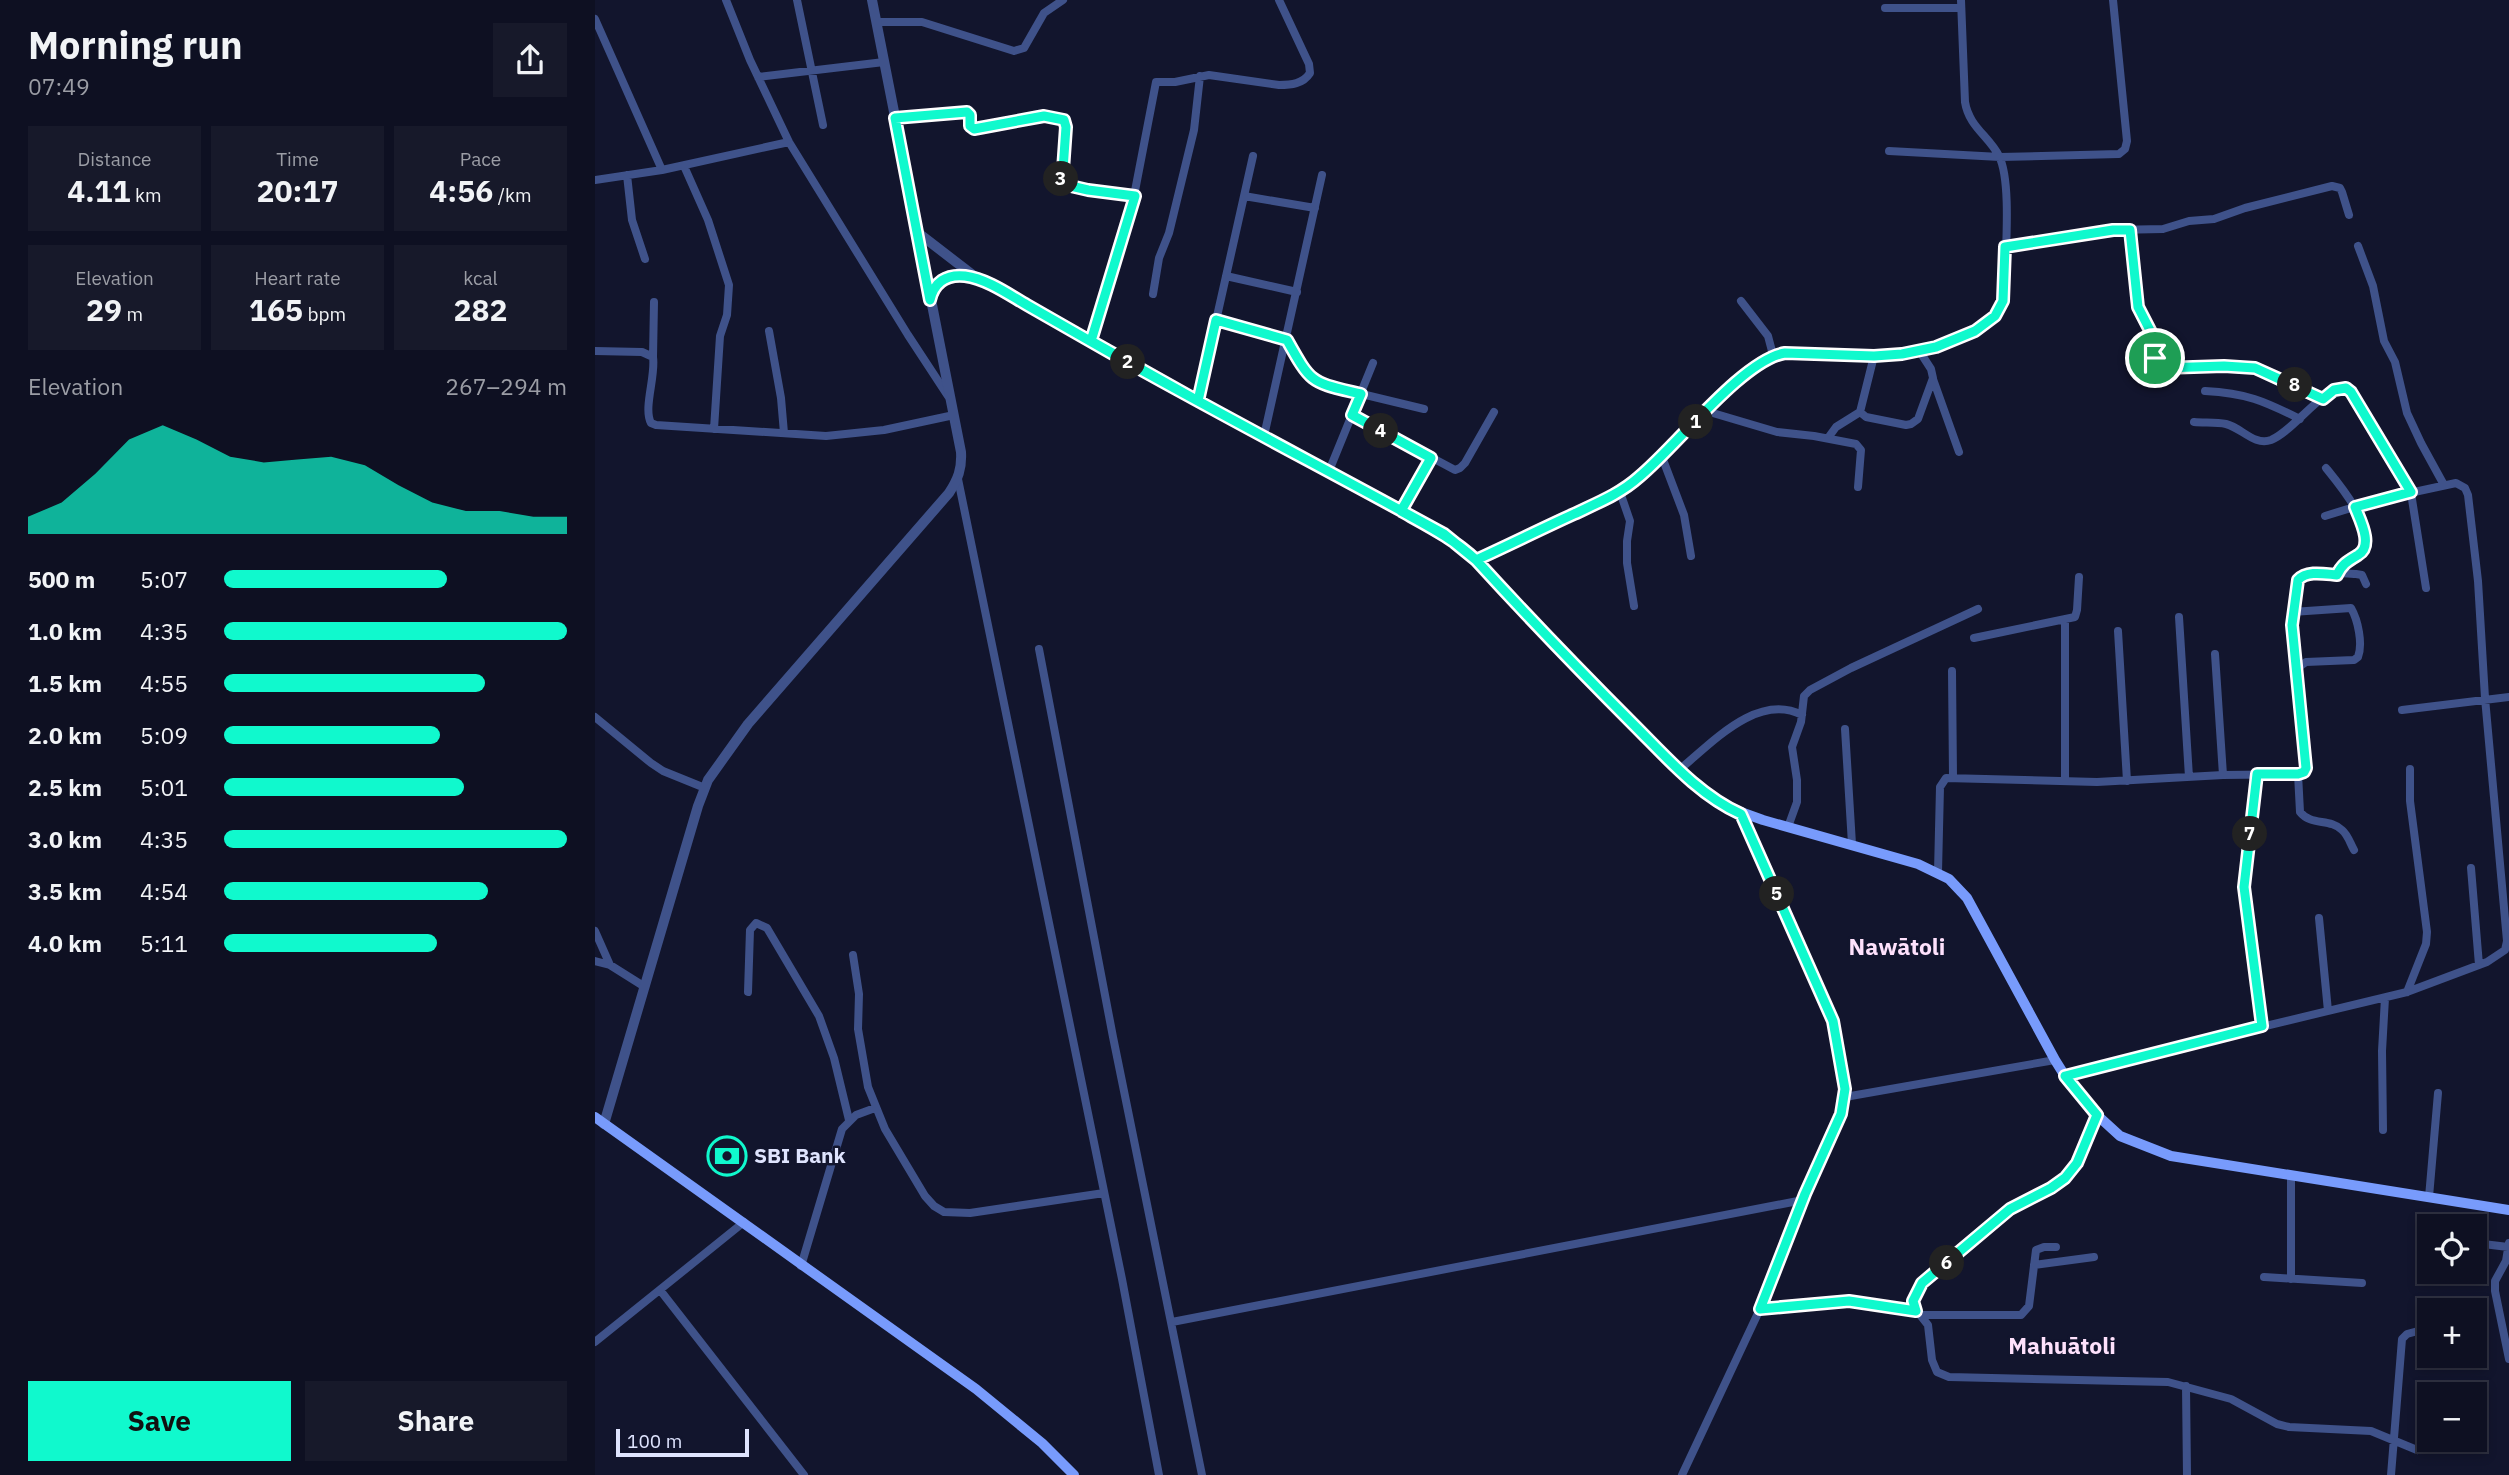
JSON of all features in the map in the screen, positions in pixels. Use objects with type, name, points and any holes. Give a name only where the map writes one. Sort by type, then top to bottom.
[{"type":"main road","points":[[930,300],[934,286],[948,277],[966,276],[979,280],[1444,534],[1476,560],[1567,659],[1679,770],[1714,799],[1741,814],[1852,844],[1938,872],[1959,888],[1967,898],[2065,1076],[2097,1115],[2120,1136],[2171,1156],[2509,1210]]},
{"type":"main road","points":[[599,1121],[976,1389],[1075,1474]]},
{"type":"street","points":[[726,0],[789,142],[951,400]]},
{"type":"street","points":[[797,0],[823,125]]},
{"type":"street","points":[[599,1121],[645,987],[705,788],[720,761],[748,724],[949,494],[958,479],[961,452],[872,0]]},
{"type":"street","points":[[877,22],[922,22],[1006,50],[1020,50],[1027,45],[1044,13],[1063,0]]},
{"type":"street","points":[[1091,341],[1135,196],[1156,82],[1221,75],[1289,85],[1308,76],[1309,64],[1279,0]]},
{"type":"street","points":[[1889,151],[2000,157],[2119,154],[2125,149],[2126,130],[2113,0]]},
{"type":"street","points":[[1476,560],[1620,492],[1662,457],[1706,411],[1761,361],[1773,355],[1785,353],[1874,356],[1920,352],[1975,331],[1995,316],[2003,301],[2007,192],[2000,157],[1968,115],[1965,102],[1961,4],[1885,8]]},
{"type":"street","points":[[595,19],[662,170]]},
{"type":"street","points":[[758,77],[884,62]]},
{"type":"street","points":[[1153,294],[1159,258],[1169,233],[1194,131],[1200,76]]},
{"type":"street","points":[[895,118],[967,112],[970,115],[971,127],[977,129],[1044,116],[1060,117],[1066,127],[1062,184],[1135,196]]},
{"type":"street","points":[[595,180],[684,166],[789,142]]},
{"type":"street","points":[[1198,401],[1253,156]]},
{"type":"street","points":[[684,166],[708,220],[729,285],[727,315],[720,336],[714,429]]},
{"type":"street","points":[[1264,436],[1322,174]]},
{"type":"street","points":[[627,175],[632,220],[645,259]]},
{"type":"street","points":[[2005,247],[2113,230],[2163,229],[2189,221],[2214,219],[2245,208],[2332,186],[2342,191],[2349,215]]},
{"type":"street","points":[[1244,196],[1315,208]]},
{"type":"street","points":[[2130,230],[2138,307],[2155,340],[2155,363],[2158,367],[2255,368],[2323,399]]},
{"type":"street","points":[[917,232],[979,280]]},
{"type":"street","points":[[2358,246],[2373,286],[2384,341],[2395,362],[2407,412],[2444,485]]},
{"type":"street","points":[[1226,276],[1297,292]]},
{"type":"street","points":[[1741,301],[1768,336],[1773,355]]},
{"type":"street","points":[[654,302],[654,377],[647,414],[651,423],[714,429],[848,435],[954,415]]},
{"type":"street","points":[[1216,320],[1287,340],[1302,367],[1316,383],[1424,409]]},
{"type":"street","points":[[769,331],[781,398],[783,433]]},
{"type":"street","points":[[595,351],[642,352],[653,357]]},
{"type":"street","points":[[1920,352],[1931,369],[1959,452]]},
{"type":"street","points":[[1828,438],[1836,427],[1860,412],[1874,356]]},
{"type":"street","points":[[1329,471],[1373,363]]},
{"type":"street","points":[[1860,412],[1866,417],[1911,424],[1917,419],[1933,378]]},
{"type":"street","points":[[2194,422],[2227,424],[2250,437],[2265,441],[2280,435],[2340,387],[2346,388],[2351,392],[2411,492],[2426,588]]},
{"type":"street","points":[[2205,391],[2234,392],[2250,396],[2299,419]]},
{"type":"street","points":[[1706,411],[1777,432],[1828,438],[1860,446],[1858,487]]},
{"type":"street","points":[[1352,415],[1449,468],[1460,468],[1494,412]]},
{"type":"street","points":[[1662,457],[1684,514],[1691,556]]},
{"type":"street","points":[[1401,511],[1431,458]]},
{"type":"street","points":[[2326,468],[2355,507],[2365,536],[2361,554],[2345,563],[2337,575]]},
{"type":"street","points":[[958,479],[1159,1475]]},
{"type":"street","points":[[2065,1076],[2407,992],[2479,965],[2499,956],[2507,949],[2485,698],[2478,581],[2468,495],[2461,484],[2444,485],[2325,516]]},
{"type":"street","points":[[1620,492],[1630,521],[1626,552],[1634,606]]},
{"type":"street","points":[[1938,872],[1941,787],[1942,781],[1953,776],[2127,781],[2304,772],[2306,768],[2292,611],[2298,580],[2301,576],[2311,574],[2362,575],[2366,584]]},
{"type":"street","points":[[1974,638],[2075,617],[2079,577]]},
{"type":"street","points":[[2292,611],[2351,608],[2355,615],[2361,648],[2354,660],[2306,662],[2297,668]]},
{"type":"street","points":[[1788,827],[1797,802],[1792,747],[1802,715],[1802,702],[1809,690],[1978,609]]},
{"type":"street","points":[[2179,617],[2189,777]]},
{"type":"street","points":[[2065,620],[2065,780]]},
{"type":"street","points":[[2118,631],[2127,781]]},
{"type":"street","points":[[1039,649],[1113,1037],[1202,1475]]},
{"type":"street","points":[[2215,654],[2223,775]]},
{"type":"street","points":[[1952,671],[1953,776]]},
{"type":"street","points":[[2402,710],[2509,697]]},
{"type":"street","points":[[1679,770],[1747,716],[1787,710],[1802,715]]},
{"type":"street","points":[[595,718],[651,763],[705,788]]},
{"type":"street","points":[[1845,729],[1852,844]]},
{"type":"street","points":[[2407,992],[2426,944],[2427,932],[2410,801],[2410,769]]},
{"type":"street","points":[[2257,774],[2244,887],[2262,1026]]},
{"type":"street","points":[[2298,774],[2300,812],[2311,820],[2334,824],[2340,828],[2354,850]]},
{"type":"street","points":[[1682,1475],[1760,1309],[1803,1200],[1841,1114],[1845,1097],[1833,1021],[1741,814]]},
{"type":"street","points":[[2471,868],[2479,965]]},
{"type":"street","points":[[2319,918],[2328,1011]]},
{"type":"street","points":[[748,992],[750,930],[756,923],[767,928],[811,998],[834,1058],[849,1120]]},
{"type":"street","points":[[595,931],[610,965]]},
{"type":"street","points":[[853,955],[858,981],[857,1029],[868,1087],[875,1108],[925,1196],[934,1206],[944,1212],[970,1213],[1104,1192]]},
{"type":"street","points":[[595,961],[610,965],[645,987]]},
{"type":"street","points":[[2383,1130],[2382,1051],[2385,998]]},
{"type":"street","points":[[1845,1097],[2055,1060]]},
{"type":"street","points":[[2429,1197],[2438,1093]]},
{"type":"street","points":[[801,1266],[837,1144],[849,1120],[875,1108]]},
{"type":"street","points":[[2097,1115],[2077,1163],[2065,1178],[2010,1209],[1922,1283],[1913,1301],[1928,1325],[1933,1366],[1942,1376],[2168,1382],[2231,1399],[2277,1424],[2289,1427],[2371,1431],[2417,1450]]},
{"type":"street","points":[[2291,1176],[2291,1279]]},
{"type":"street","points":[[1172,1322],[1803,1200]]},
{"type":"street","points":[[595,1342],[744,1223]]},
{"type":"street","points":[[2487,1244],[2509,1245],[2506,1261],[2495,1281],[2509,1359]]},
{"type":"street","points":[[1760,1309],[1849,1301],[1919,1313],[2021,1315],[2029,1306],[2036,1250],[2056,1247]]},
{"type":"street","points":[[2034,1265],[2094,1257]]},
{"type":"street","points":[[2264,1277],[2362,1283]]},
{"type":"street","points":[[660,1290],[804,1475]]},
{"type":"street","points":[[2391,1475],[2402,1339],[2407,1334],[2417,1331]]},
{"type":"street","points":[[2186,1386],[2187,1475]]},
{"type":"place","name":"SBI Bank","points":[[727,1156]]},
{"type":"district","name":"Nawātoli","points":[[1897,947]]},
{"type":"district","name":"Mahuātoli","points":[[2062,1346]]},
{"type":"route","points":[[2155,358],[2155,340],[2138,307],[2130,230],[2113,230],[2005,247],[2003,301],[1987,324],[1920,352],[1874,356],[1785,353],[1773,355],[1761,361],[1733,385],[1662,457],[1620,492],[1476,560],[1444,534],[1401,511],[1329,471],[1198,401],[1163,382],[993,286],[966,276],[948,277],[934,286],[930,300],[895,118],[967,112],[970,115],[970,126],[974,129],[1044,116],[1060,117],[1064,120],[1066,127],[1062,184],[1135,196],[1091,341],[1198,401],[1216,320],[1287,340],[1302,367],[1316,383],[1361,394],[1352,415],[1431,458],[1401,511],[1444,534],[1462,547],[1476,560],[1567,659],[1679,770],[1724,806],[1741,814],[1833,1021],[1845,1089],[1841,1114],[1805,1194],[1760,1309],[1849,1301],[1916,1311],[1913,1301],[1922,1283],[2010,1209],[2051,1188],[2065,1178],[2077,1163],[2097,1115],[2065,1076],[2262,1026],[2244,887],[2257,774],[2298,774],[2306,768],[2292,625],[2298,580],[2301,576],[2311,574],[2337,575],[2341,566],[2361,554],[2366,543],[2355,507],[2411,492],[2351,392],[2346,388],[2340,387],[2323,399],[2255,368],[2163,368],[2158,367],[2155,358]]}]
